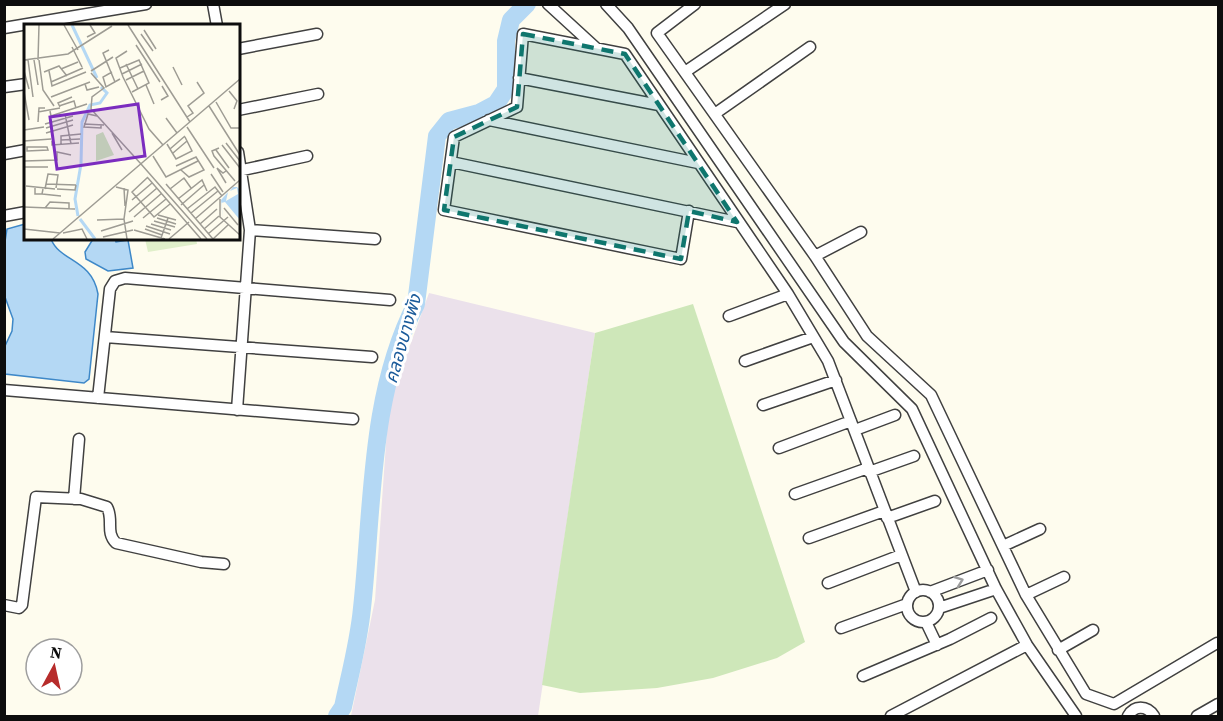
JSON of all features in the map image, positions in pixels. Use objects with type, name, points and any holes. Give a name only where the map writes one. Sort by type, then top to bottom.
[{"type":"street","points":[[28,24],[146,4]]},
{"type":"street","points":[[213,4],[217,24]]},
{"type":"street","points":[[548,4],[597,48]]},
{"type":"street","points":[[606,4],[628,28],[844,342],[912,409],[996,589],[1027,645],[1076,717]]},
{"type":"street","points":[[695,4],[657,33],[716,113],[867,336],[931,395],[1026,595],[1086,694],[1114,704],[1130,713],[1144,708],[1154,717]]},
{"type":"street","points":[[685,72],[785,4]]},
{"type":"street","points":[[4,28],[24,25]]},
{"type":"street","points":[[240,49],[317,34]]},
{"type":"street","points":[[689,211],[681,259],[444,210],[454,137],[517,107],[523,34],[625,54],[788,294],[813,337],[836,380],[916,592]]},
{"type":"street","points":[[716,113],[810,47]]},
{"type":"street","points":[[519,78],[659,105]]},
{"type":"street","points":[[4,87],[24,84]]},
{"type":"street","points":[[240,110],[318,94]]},
{"type":"street","points":[[489,120],[698,163]]},
{"type":"street","points":[[4,154],[24,150]]},
{"type":"street","points":[[237,410],[250,230],[240,170],[307,156]]},
{"type":"street","points":[[451,162],[737,222]]},
{"type":"street","points":[[4,216],[24,212]]},
{"type":"street","points":[[250,230],[375,239]]},
{"type":"street","points":[[815,256],[861,232]]},
{"type":"street","points":[[98,398],[110,289],[116,281],[125,278],[390,300]]},
{"type":"street","points":[[729,316],[788,294]]},
{"type":"street","points":[[105,337],[372,357]]},
{"type":"street","points":[[745,361],[813,337]]},
{"type":"street","points":[[763,405],[836,380]]},
{"type":"street","points":[[4,390],[352,419]]},
{"type":"street","points":[[779,448],[895,415]]},
{"type":"street","points":[[74,500],[79,439]]},
{"type":"street","points":[[795,494],[914,456]]},
{"type":"street","points":[[4,605],[19,608],[23,602],[36,497],[74,500],[107,507],[110,512],[109,534],[116,543],[201,562],[224,564]]},
{"type":"street","points":[[809,538],[934,501]]},
{"type":"street","points":[[1003,546],[1040,529]]},
{"type":"street","points":[[828,583],[901,555]]},
{"type":"street","points":[[916,592],[930,592],[988,570]]},
{"type":"street","points":[[1026,595],[1064,577]]},
{"type":"street","points":[[939,608],[996,589]]},
{"type":"street","points":[[841,628],[907,604],[916,592]]},
{"type":"street","points":[[907,604],[912,618],[926,622],[935,617],[939,608],[938,598],[930,592]]},
{"type":"street","points":[[863,676],[937,645],[991,618]]},
{"type":"street","points":[[926,622],[937,645]]},
{"type":"street","points":[[1058,650],[1093,630]]},
{"type":"street","points":[[1114,704],[1217,643]]},
{"type":"street","points":[[891,717],[905,714],[1027,645]]},
{"type":"street","points":[[1197,717],[1218,704]]},
{"type":"highlighted area","points":[[523,34],[625,54],[737,222],[689,211],[681,259],[444,210],[454,137],[517,107]]},
{"type":"shaded area","points":[[429,293],[595,333],[538,716],[351,716],[375,600],[388,415],[392,395]]},
{"type":"green space","points":[[145,240],[196,240],[197,244],[148,252]]},
{"type":"green space","points":[[693,304],[805,642],[777,658],[713,678],[657,688],[580,693],[542,685],[595,333]]},
{"type":"water","points":[[24,224],[24,240],[52,240],[55,247],[83,267],[95,283],[98,294],[89,379],[84,383],[5,374],[5,346],[12,331],[13,319],[5,297],[4,248],[7,229]]},
{"type":"water","points":[[92,240],[115,240],[116,242],[128,240],[133,268],[108,271],[86,259],[85,252]]},
{"type":"waterway","name":"คลองบางพัง","points":[[337,716],[343,707],[361,620],[381,414],[389,376],[416,304],[437,136],[449,121],[479,113],[496,104],[506,89],[506,41],[511,20],[527,4]]}]
